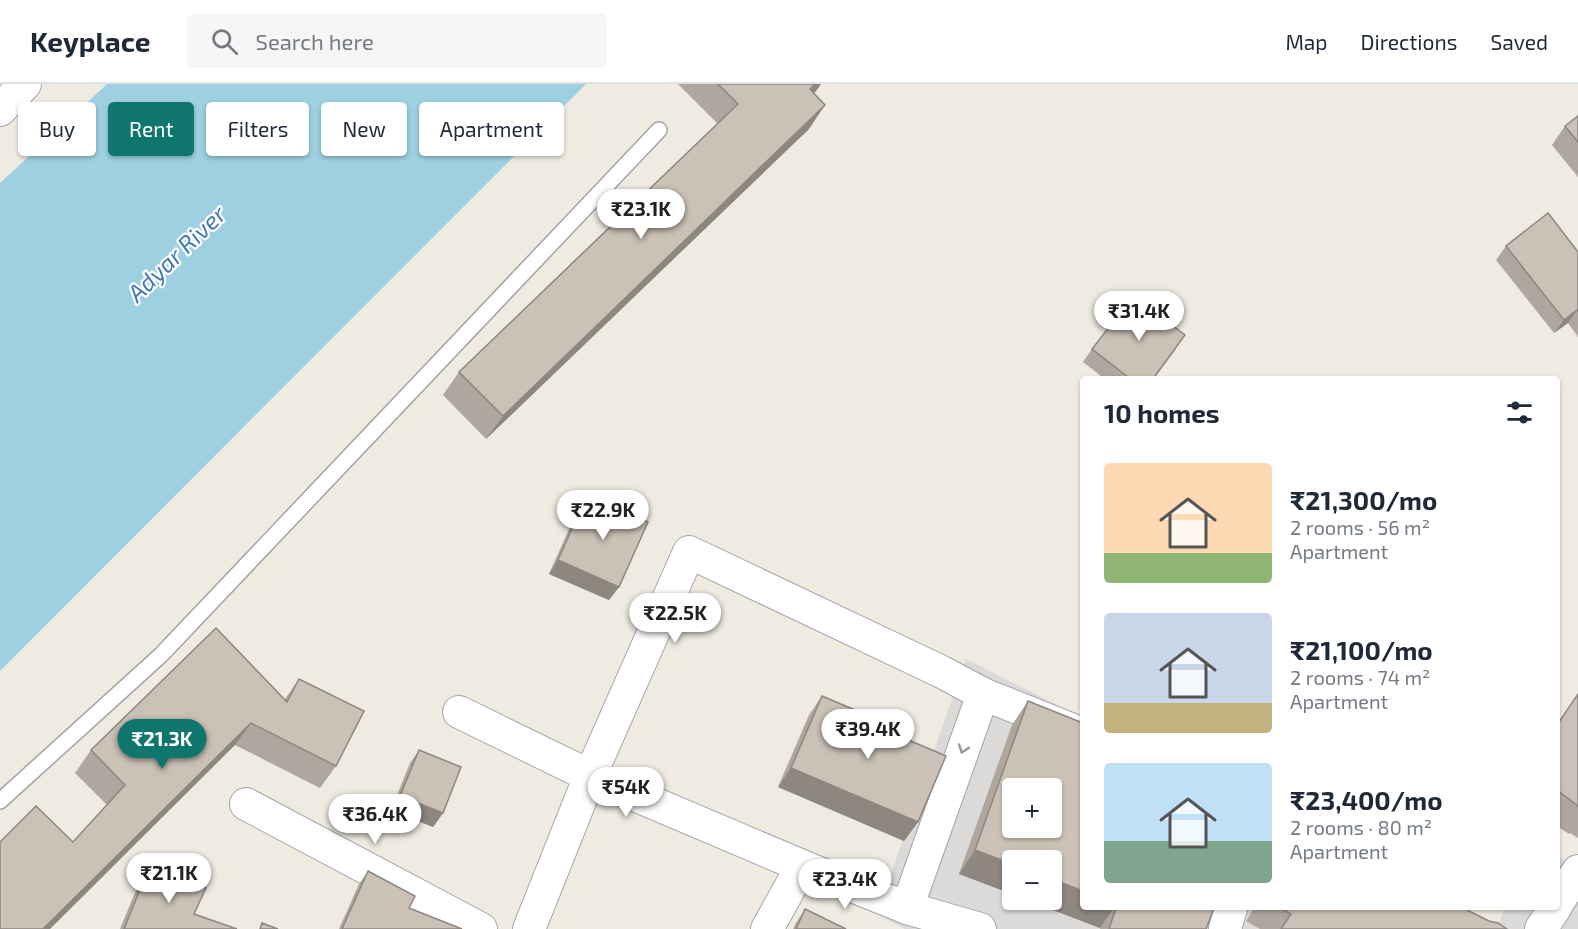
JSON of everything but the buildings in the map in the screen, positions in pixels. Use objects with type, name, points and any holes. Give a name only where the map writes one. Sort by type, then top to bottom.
[{"type":"street","points":[[0,110],[25,84]]},
{"type":"street","points":[[529,929],[590,776],[689,552],[942,672],[982,694],[1080,733]]},
{"type":"street","points":[[907,908],[982,694]]},
{"type":"street","points":[[459,712],[590,776],[802,866],[907,908],[980,929]]},
{"type":"street","points":[[246,804],[481,929]]},
{"type":"street","points":[[767,929],[802,866]]},
{"type":"street","points":[[1560,900],[1578,871]]},
{"type":"street","points":[[1225,929],[1230,910]]},
{"type":"street","points":[[1541,929],[1553,910]]},
{"type":"lane","points":[[0,801],[161,655],[659,130]]},
{"type":"shaded area","points":[[966,659],[1080,716],[1080,910],[1452,910],[1487,929],[905,929],[877,914]]},
{"type":"shaded area","points":[[1560,858],[1578,868],[1578,929],[1497,929],[1503,910],[1560,910]]},
{"type":"water","name":"Adyar River","points":[[107,84],[586,84],[564,106],[564,102],[419,102],[419,156],[514,156],[0,671],[0,183],[29,156],[96,156],[96,102],[88,102]]}]
